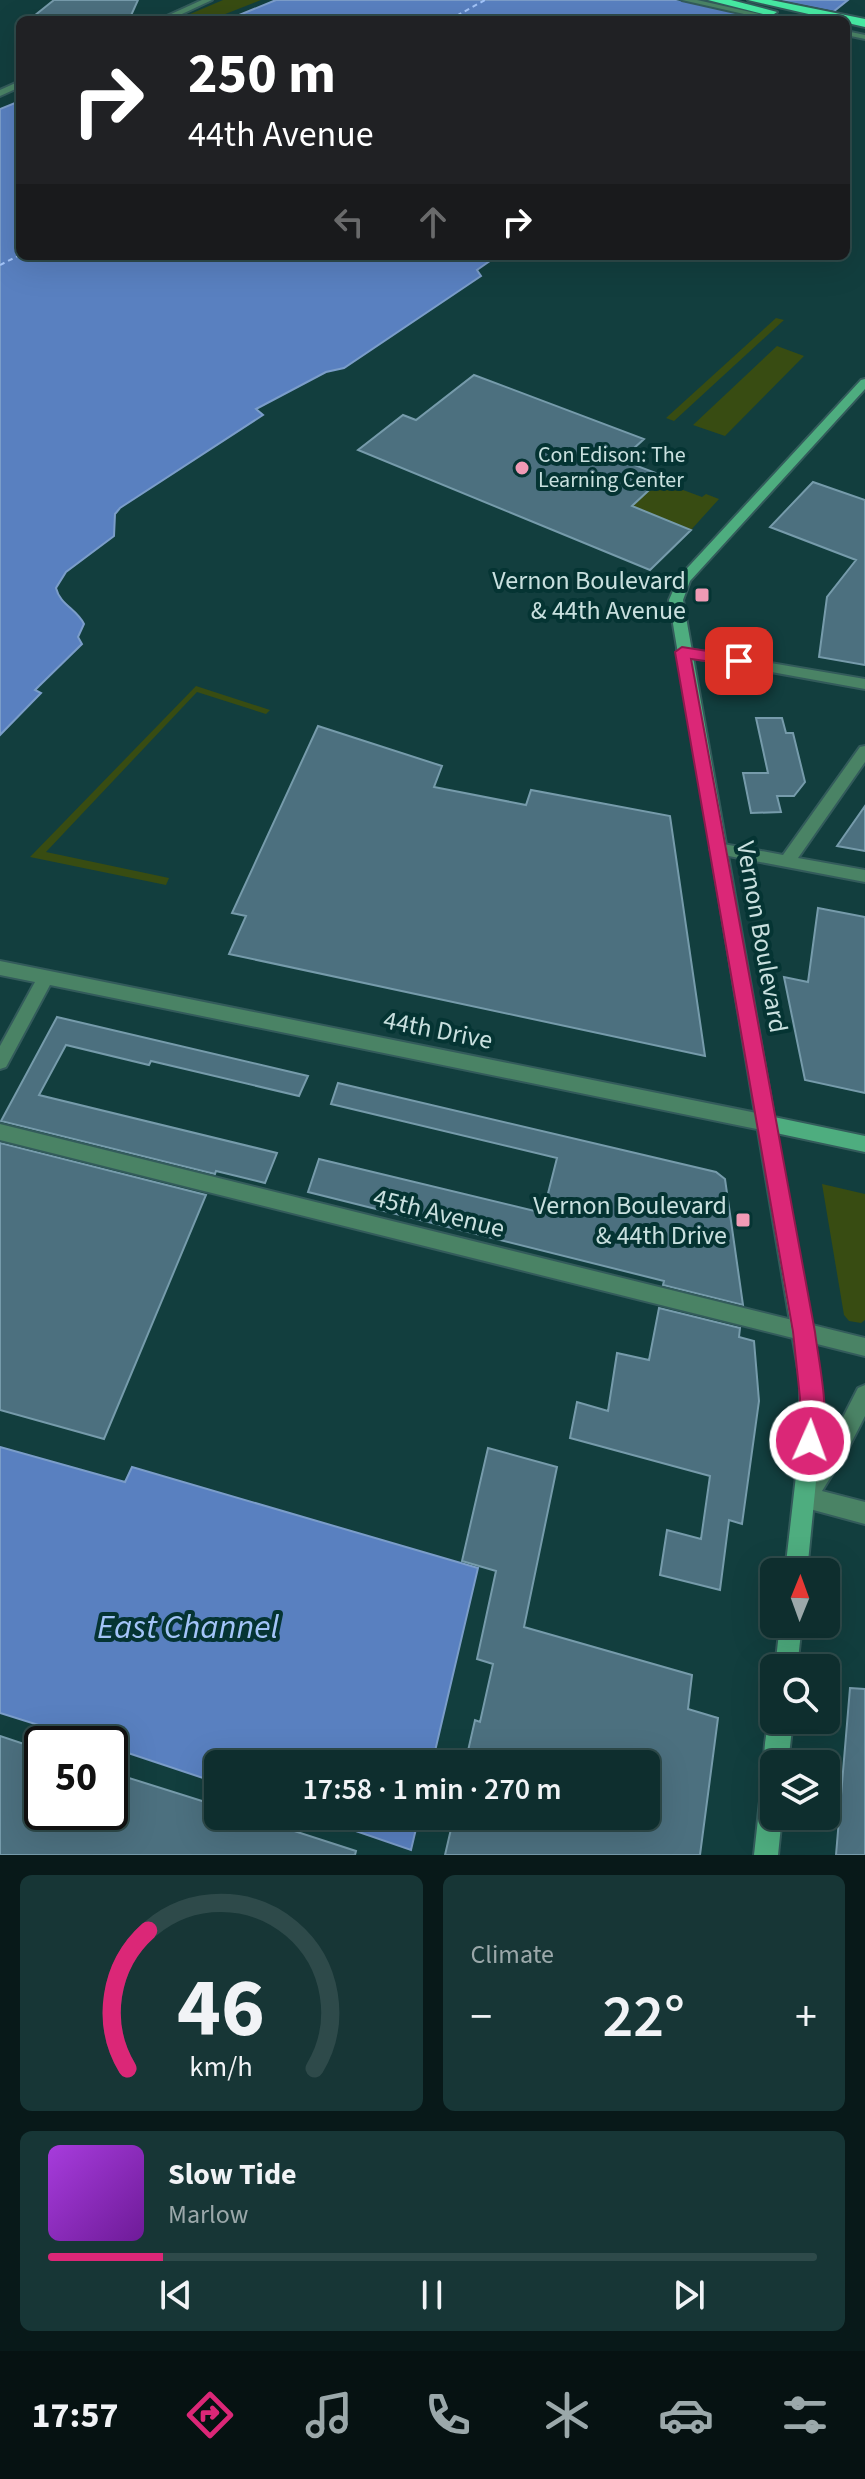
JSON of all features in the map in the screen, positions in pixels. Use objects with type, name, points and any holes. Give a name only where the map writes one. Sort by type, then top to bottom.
[{"type":"highway","points":[[702,0],[780,16]]},
{"type":"highway","points":[[714,0],[792,16]]},
{"type":"highway","points":[[741,0],[819,16]]},
{"type":"highway","points":[[754,0],[813,16]]},
{"type":"main road","name":"Vernon Boulevard","points":[[798,1558],[806,1497],[812,1398],[804,1332],[682,652],[676,600],[680,585],[865,382]]},
{"type":"main road","name":"44th Drive","points":[[767,1123],[865,1144]]},
{"type":"main road","points":[[766,1855],[769,1830]]},
{"type":"street","points":[[171,16],[208,0]]},
{"type":"street","points":[[686,0],[763,16]]},
{"type":"street","points":[[682,652],[865,684]]},
{"type":"street","points":[[788,860],[865,751]]},
{"type":"street","points":[[718,849],[865,876]]},
{"type":"street","name":"44th Drive","points":[[0,968],[767,1123]]},
{"type":"street","points":[[0,1062],[46,977]]},
{"type":"street","name":"45th Avenue","points":[[0,1132],[865,1347]]},
{"type":"street","points":[[865,1395],[841,1442],[806,1497],[865,1513]]},
{"type":"green space","points":[[223,0],[261,0],[220,16],[185,16]]},
{"type":"green space","points":[[776,318],[784,320],[674,421],[666,418]]},
{"type":"green space","points":[[777,346],[804,356],[725,436],[693,425]]},
{"type":"green space","points":[[659,481],[702,497],[706,494],[719,499],[691,530],[632,506]]},
{"type":"green space","points":[[196,686],[270,710],[266,714],[197,692],[46,852],[169,878],[166,885],[30,857]]},
{"type":"green space","points":[[822,1184],[865,1194],[865,1320],[861,1323],[849,1321],[844,1315]]},
{"type":"water","points":[[276,0],[848,0],[828,16],[237,16]]},
{"type":"water","points":[[16,103],[16,260],[491,260],[477,270],[481,276],[344,368],[326,372],[256,409],[263,415],[120,508],[115,514],[114,536],[66,572],[56,588],[61,599],[84,624],[78,637],[82,644],[35,690],[41,693],[0,735],[0,109]]},
{"type":"water","name":"East Channel","points":[[0,1447],[125,1482],[132,1467],[478,1568],[435,1750],[204,1750],[204,1778],[128,1753],[128,1726],[42,1726],[0,1713]]},
{"type":"water","points":[[353,1830],[416,1830],[411,1850]]},
{"type":"pier","points":[[676,0],[778,0],[839,12],[834,16],[752,16]]},
{"type":"building","points":[[54,0],[138,0],[131,16],[34,16]]},
{"type":"building","name":"Con Edison: The Learning Center","points":[[474,375],[644,439],[621,460],[664,476],[632,506],[691,530],[650,570],[358,450],[403,415],[416,420]]},
{"type":"building","points":[[813,482],[865,500],[865,665],[819,657],[827,597],[856,560],[770,527]]},
{"type":"building","points":[[756,718],[782,718],[786,733],[793,733],[805,782],[794,796],[777,796],[781,812],[751,813],[743,773],[768,773]]},
{"type":"building","points":[[318,726],[442,766],[434,787],[526,805],[531,790],[670,816],[705,1056],[229,954],[246,916],[232,913]]},
{"type":"building","points":[[865,806],[865,851],[837,846]]},
{"type":"building","points":[[818,908],[865,917],[865,1093],[805,1080],[784,977],[808,982]]},
{"type":"building","points":[[57,1017],[308,1076],[299,1096],[151,1061],[149,1065],[66,1045],[39,1095],[277,1153],[265,1183],[216,1171],[215,1174],[1,1121]]},
{"type":"building","points":[[338,1083],[716,1172],[725,1179],[743,1305],[663,1285],[664,1281],[308,1192],[319,1159],[543,1213],[557,1158],[331,1104]]},
{"type":"building","points":[[0,1143],[206,1195],[104,1439],[0,1410]]},
{"type":"building","points":[[659,1308],[740,1328],[739,1337],[754,1341],[759,1401],[742,1524],[729,1520],[720,1590],[660,1575],[667,1530],[701,1539],[710,1476],[570,1438],[577,1402],[608,1411],[617,1353],[649,1360]]},
{"type":"building","points":[[488,1448],[557,1467],[524,1627],[692,1675],[688,1709],[718,1718],[700,1855],[445,1855],[451,1830],[660,1830],[660,1750],[468,1750],[475,1720],[480,1722],[493,1664],[477,1659],[496,1571],[462,1561]]},
{"type":"building","points":[[850,1688],[865,1689],[865,1855],[836,1855]]},
{"type":"building","points":[[0,1736],[24,1744],[24,1830],[128,1830],[128,1778],[204,1802],[204,1830],[291,1830],[356,1851],[355,1855],[0,1855]]},
{"type":"ferry route","points":[[456,16],[485,0]]},
{"type":"ferry route","points":[[0,265],[16,257]]},
{"type":"place","name":"Con Edison: The Learning Center","points":[[522,468]]},
{"type":"place","name":"Vernon Boulevard & 44th Avenue","points":[[702,595]]},
{"type":"place","name":"Vernon Boulevard & 44th Drive","points":[[743,1220]]},
{"type":"route","points":[[739,661],[682,652],[804,1332],[812,1398],[810,1441]]}]
